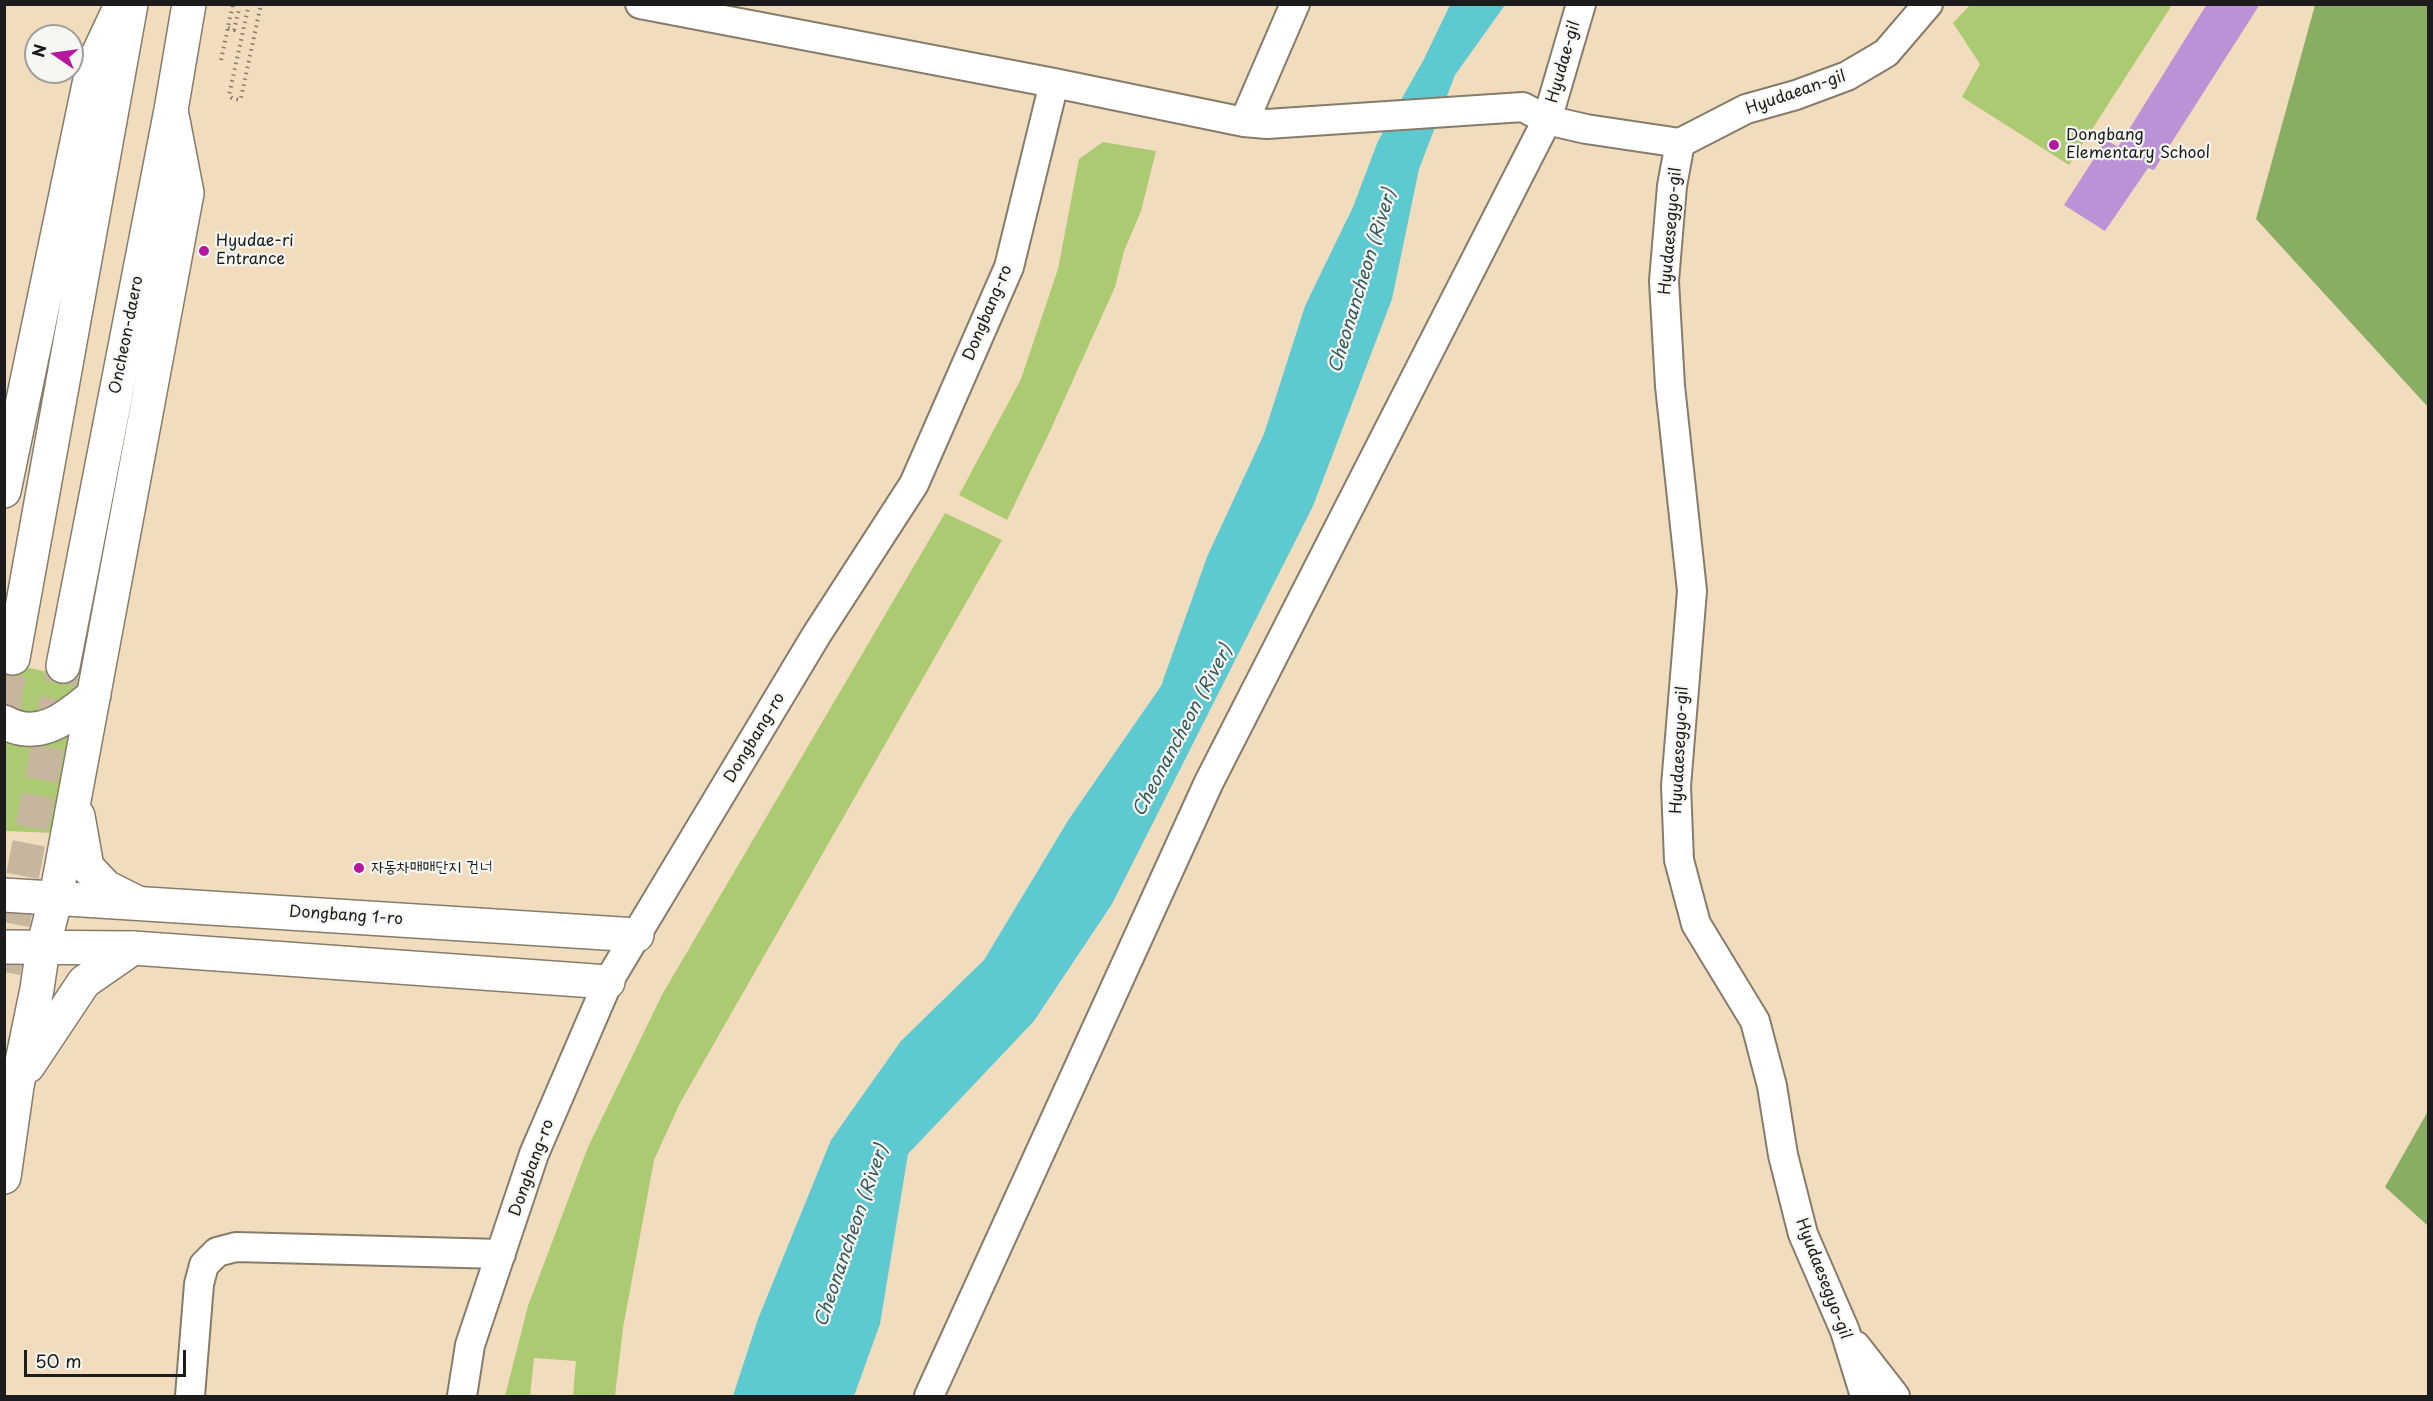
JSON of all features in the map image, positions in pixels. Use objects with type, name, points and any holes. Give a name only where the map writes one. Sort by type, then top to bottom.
[{"type":"main road","points":[[4,491],[93,65],[102,4]]},
{"type":"main road","points":[[93,65],[122,4]]},
{"type":"main road","points":[[14,658],[131,4]]},
{"type":"main road","name":"Oncheon-daero","points":[[63,666],[171,110],[189,4]]},
{"type":"main road","points":[[6,1153],[16,1086],[38,988],[43,948],[56,897],[187,193],[171,110]]},
{"type":"main road","points":[[4,722],[14,728],[38,729],[56,725],[94,695]]},
{"type":"main road","points":[[81,762],[78,821],[87,867],[106,887],[136,902]]},
{"type":"main road","name":"Dongbang 1-ro","points":[[4,895],[637,935]]},
{"type":"main road","points":[[4,947],[133,948],[608,982]]},
{"type":"main road","points":[[16,1086],[84,982],[133,948]]},
{"type":"street","points":[[640,4],[1256,123],[1522,107],[1547,120],[1680,143]]},
{"type":"street","points":[[1256,123],[1295,4]]},
{"type":"street","name":"Hyudae-gil","points":[[929,1396],[1209,782],[1547,120],[1581,4]]},
{"type":"street","name":"Hyudaean-gil","points":[[1680,143],[1746,109],[1796,95],[1846,76],[1886,53],[1928,4]]},
{"type":"street","name":"Dongbang-ro","points":[[462,1396],[470,1346],[534,1154],[608,982],[817,634],[914,484],[1009,267],[1054,83]]},
{"type":"street","name":"Hyudaesegyo-gil","points":[[1680,143],[1672,186],[1664,281],[1670,386],[1692,591],[1676,786],[1679,860],[1696,924],[1755,1021],[1772,1086],[1783,1155],[1803,1234],[1845,1331],[1865,1396]]},
{"type":"street","points":[[190,1396],[199,1284],[204,1265],[217,1252],[236,1247],[501,1254]]},
{"type":"street","points":[[1845,1331],[1895,1396]]},
{"type":"path","points":[[221,60],[233,4]]},
{"type":"path","points":[[249,4],[229,94],[238,100],[241,98],[261,4]]},
{"type":"path","points":[[228,28],[234,30],[239,9]]},
{"type":"green space","points":[[1971,4],[2172,5],[2069,165],[1962,97],[1980,64],[1953,23]]},
{"type":"green space","points":[[2315,5],[2428,5],[2428,407],[2256,219]]},
{"type":"green space","points":[[1103,142],[1156,151],[1141,211],[1124,251],[1115,287],[1007,520],[959,495],[1021,379],[1058,269],[1079,159]]},
{"type":"green space","points":[[945,513],[1002,540],[680,1103],[654,1160],[623,1328],[615,1396],[573,1396],[576,1361],[534,1358],[530,1396],[505,1396],[528,1306],[588,1147],[663,993]]},
{"type":"green space","points":[[5,663],[82,679],[79,686],[47,716],[5,709]]},
{"type":"green space","points":[[70,736],[56,833],[5,831],[5,740],[13,744],[29,746],[45,744]]},
{"type":"green space","points":[[2428,1111],[2428,1226],[2385,1187]]},
{"type":"water","name":"Cheonancheon (River)","points":[[1450,5],[1505,5],[1455,75],[1419,169],[1392,299],[1313,506],[1112,904],[1034,1021],[908,1154],[880,1324],[854,1396],[733,1396],[758,1319],[831,1140],[901,1041],[984,960],[1069,819],[1161,686],[1207,557],[1264,434],[1305,306],[1353,207],[1378,141],[1424,59]]},
{"type":"building","points":[[2207,4],[2260,4],[2154,170],[2148,168],[2105,231],[2064,205],[2106,140],[2118,147]]},
{"type":"tunnel","points":[[4,707],[13,658]]},
{"type":"tunnel","points":[[4,972],[63,666]]},
{"type":"place","name":"Dongbang Elementary School","points":[[2054,145]]},
{"type":"place","name":"Hyudae-ri Entrance","points":[[204,251]]},
{"type":"place","name":"자동차매매단지 건너","points":[[359,868]]}]
